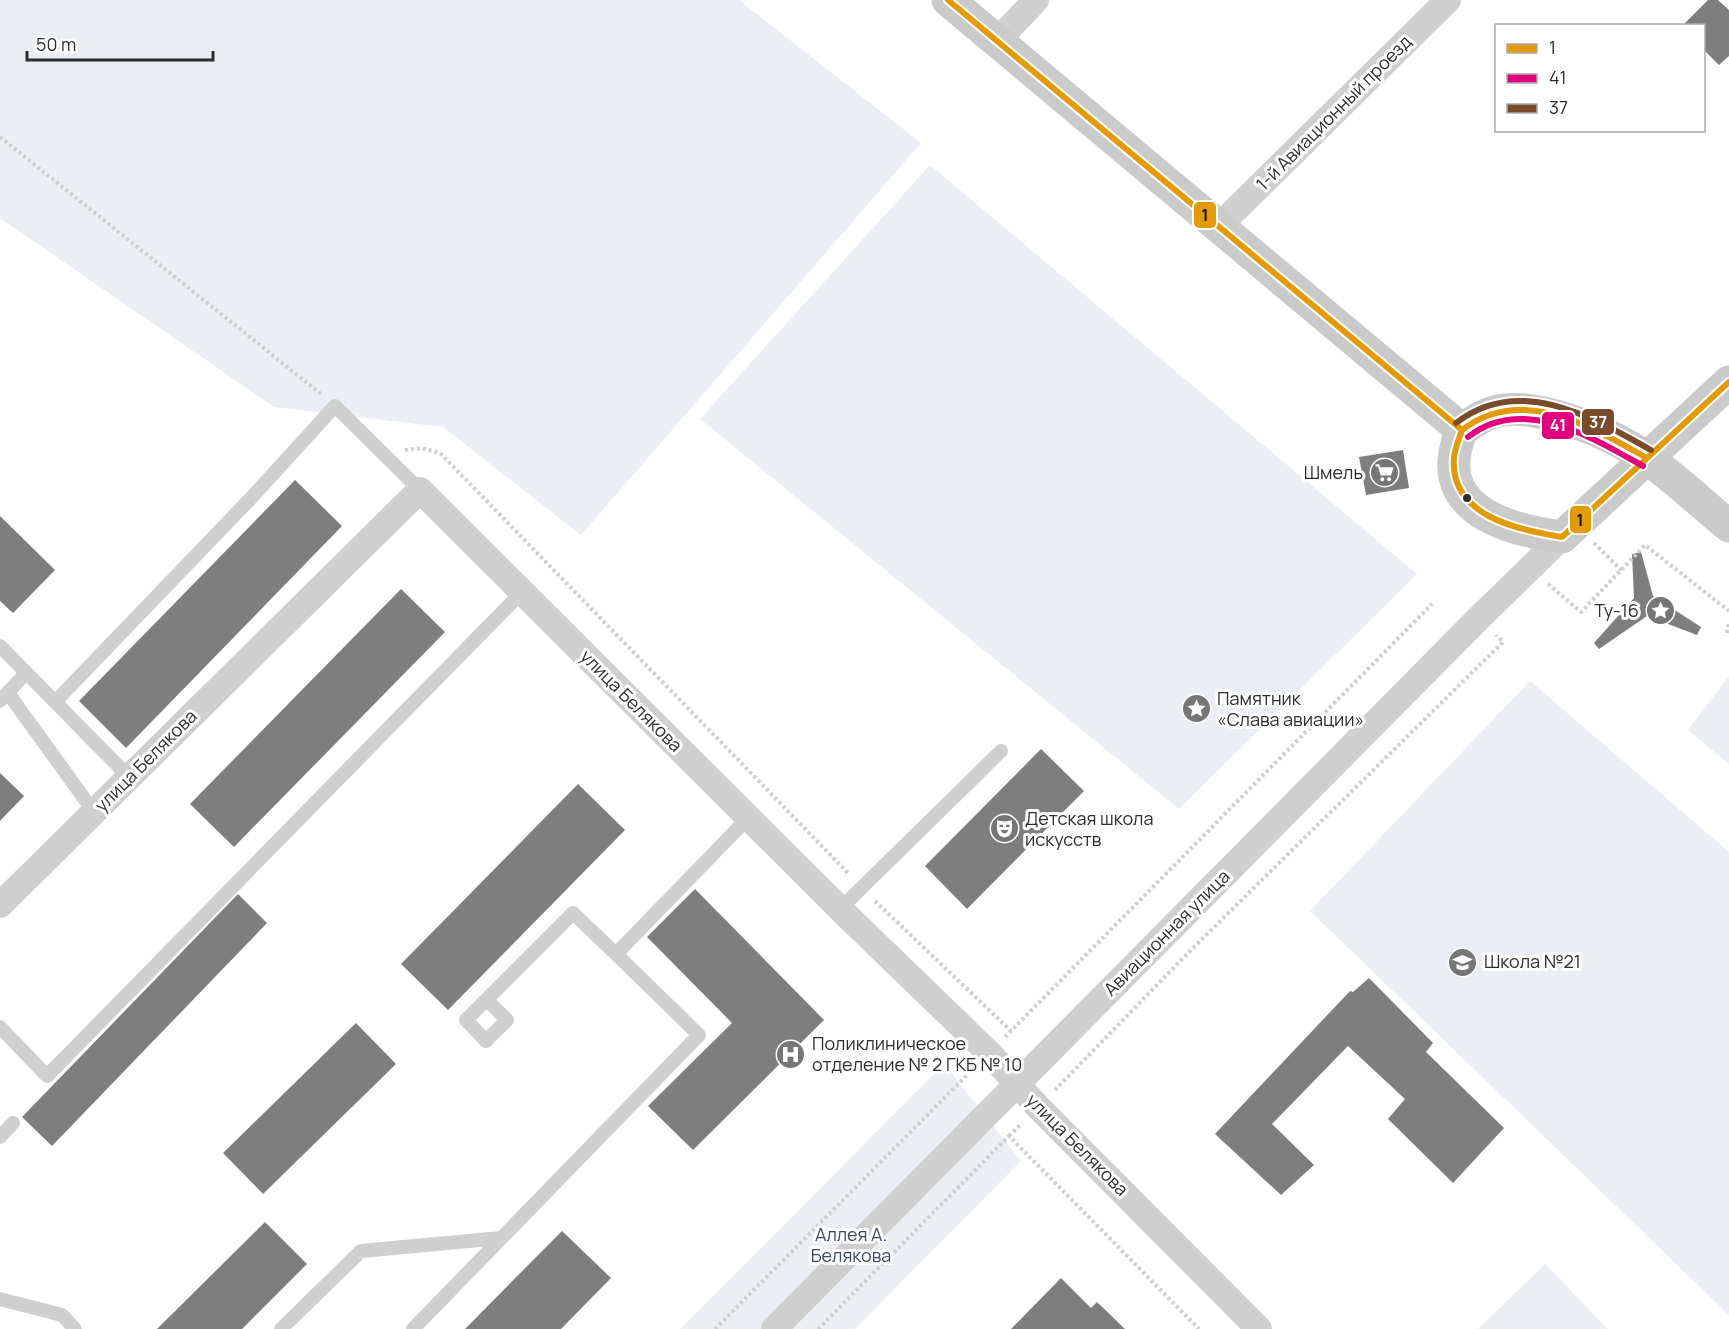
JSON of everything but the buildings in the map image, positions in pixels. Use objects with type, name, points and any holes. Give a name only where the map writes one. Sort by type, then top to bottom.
[{"type":"street","points":[[948,0],[1220,225],[1462,430]]},
{"type":"street","points":[[997,41],[1036,0]]},
{"type":"street","name":"1-й Авиационный проезд","points":[[1220,225],[1448,0]]},
{"type":"street","name":"Авиационная улица","points":[[774,1329],[1479,618],[1568,531],[1729,382]]},
{"type":"street","points":[[1568,531],[1513,528],[1489,518],[1471,506],[1460,492],[1453,461],[1455,446],[1462,430],[1477,419],[1493,412],[1514,409],[1535,410],[1567,419],[1608,436],[1647,458],[1729,526]]},
{"type":"street","name":"улица Белякова","points":[[0,905],[420,490],[840,909],[989,1053],[1038,1107],[1259,1329]]},
{"type":"lane","points":[[55,702],[253,496],[335,406],[420,490]]},
{"type":"lane","points":[[0,1027],[47,1076],[521,593]]},
{"type":"lane","points":[[0,646],[129,777]]},
{"type":"lane","points":[[26,673],[4,697],[94,812]]},
{"type":"lane","points":[[840,909],[1001,751]]},
{"type":"lane","points":[[616,954],[749,817]]},
{"type":"lane","points":[[413,1329],[699,1035],[573,913],[487,1000]]},
{"type":"lane","points":[[0,1137],[14,1123]]},
{"type":"lane","points":[[281,1329],[361,1251],[501,1238]]},
{"type":"lane","points":[[0,1299],[62,1315],[75,1329]]},
{"type":"path","points":[[0,137],[335,406]]},
{"type":"path","points":[[382,452],[421,448],[440,453],[861,886],[1011,1032]]},
{"type":"path","points":[[1568,531],[1621,570]]},
{"type":"path","points":[[1529,569],[1581,612],[1645,545],[1729,610]]},
{"type":"path","points":[[715,1329],[1432,604]]},
{"type":"path","points":[[818,1329],[1190,951],[1503,642],[1479,618]]},
{"type":"path","points":[[1727,633],[1729,622]]},
{"type":"path","points":[[1009,1136],[1198,1329]]},
{"type":"green space","points":[[0,0],[739,0],[921,143],[581,535],[443,427],[274,407],[0,218]]},
{"type":"green space","points":[[930,165],[1417,574],[1179,809],[700,419]]},
{"type":"green space","points":[[1729,676],[1729,764],[1688,730]]},
{"type":"green space","points":[[1530,681],[1729,852],[1729,1315],[1310,911]]},
{"type":"green space","name":"Аллея А. Белякова","points":[[944,1064],[1021,1161],[855,1329],[680,1329]]},
{"type":"green space","points":[[1545,1264],[1608,1329],[1478,1329]]},
{"type":"transit line","name":"1","points":[[948,0],[1462,430]]},
{"type":"transit line","name":"1","points":[[1462,430],[1454,457],[1455,477],[1463,493],[1474,506],[1507,524],[1562,537],[1729,382]]},
{"type":"transit line","name":"37","points":[[1456,423],[1480,409],[1505,402],[1530,401],[1580,414],[1651,450]]},
{"type":"transit line","name":"1","points":[[1462,430],[1485,417],[1508,411],[1532,410],[1580,423],[1647,458]]},
{"type":"transit line","name":"41","points":[[1468,437],[1489,425],[1511,419],[1533,420],[1556,424],[1579,433],[1643,466]]},
{"type":"place","name":"Шмель","points":[[1384,473]]},
{"type":"place","name":"Ту-16","points":[[1660,611]]},
{"type":"place","name":"Памятник «Слава авиации»","points":[[1196,709]]},
{"type":"place","name":"Детская школа искусств","points":[[1004,829]]},
{"type":"place","name":"Школа №21","points":[[1463,962]]},
{"type":"place","name":"Поликлиническое отделение № 2 ГКБ № 10","points":[[791,1054]]}]
